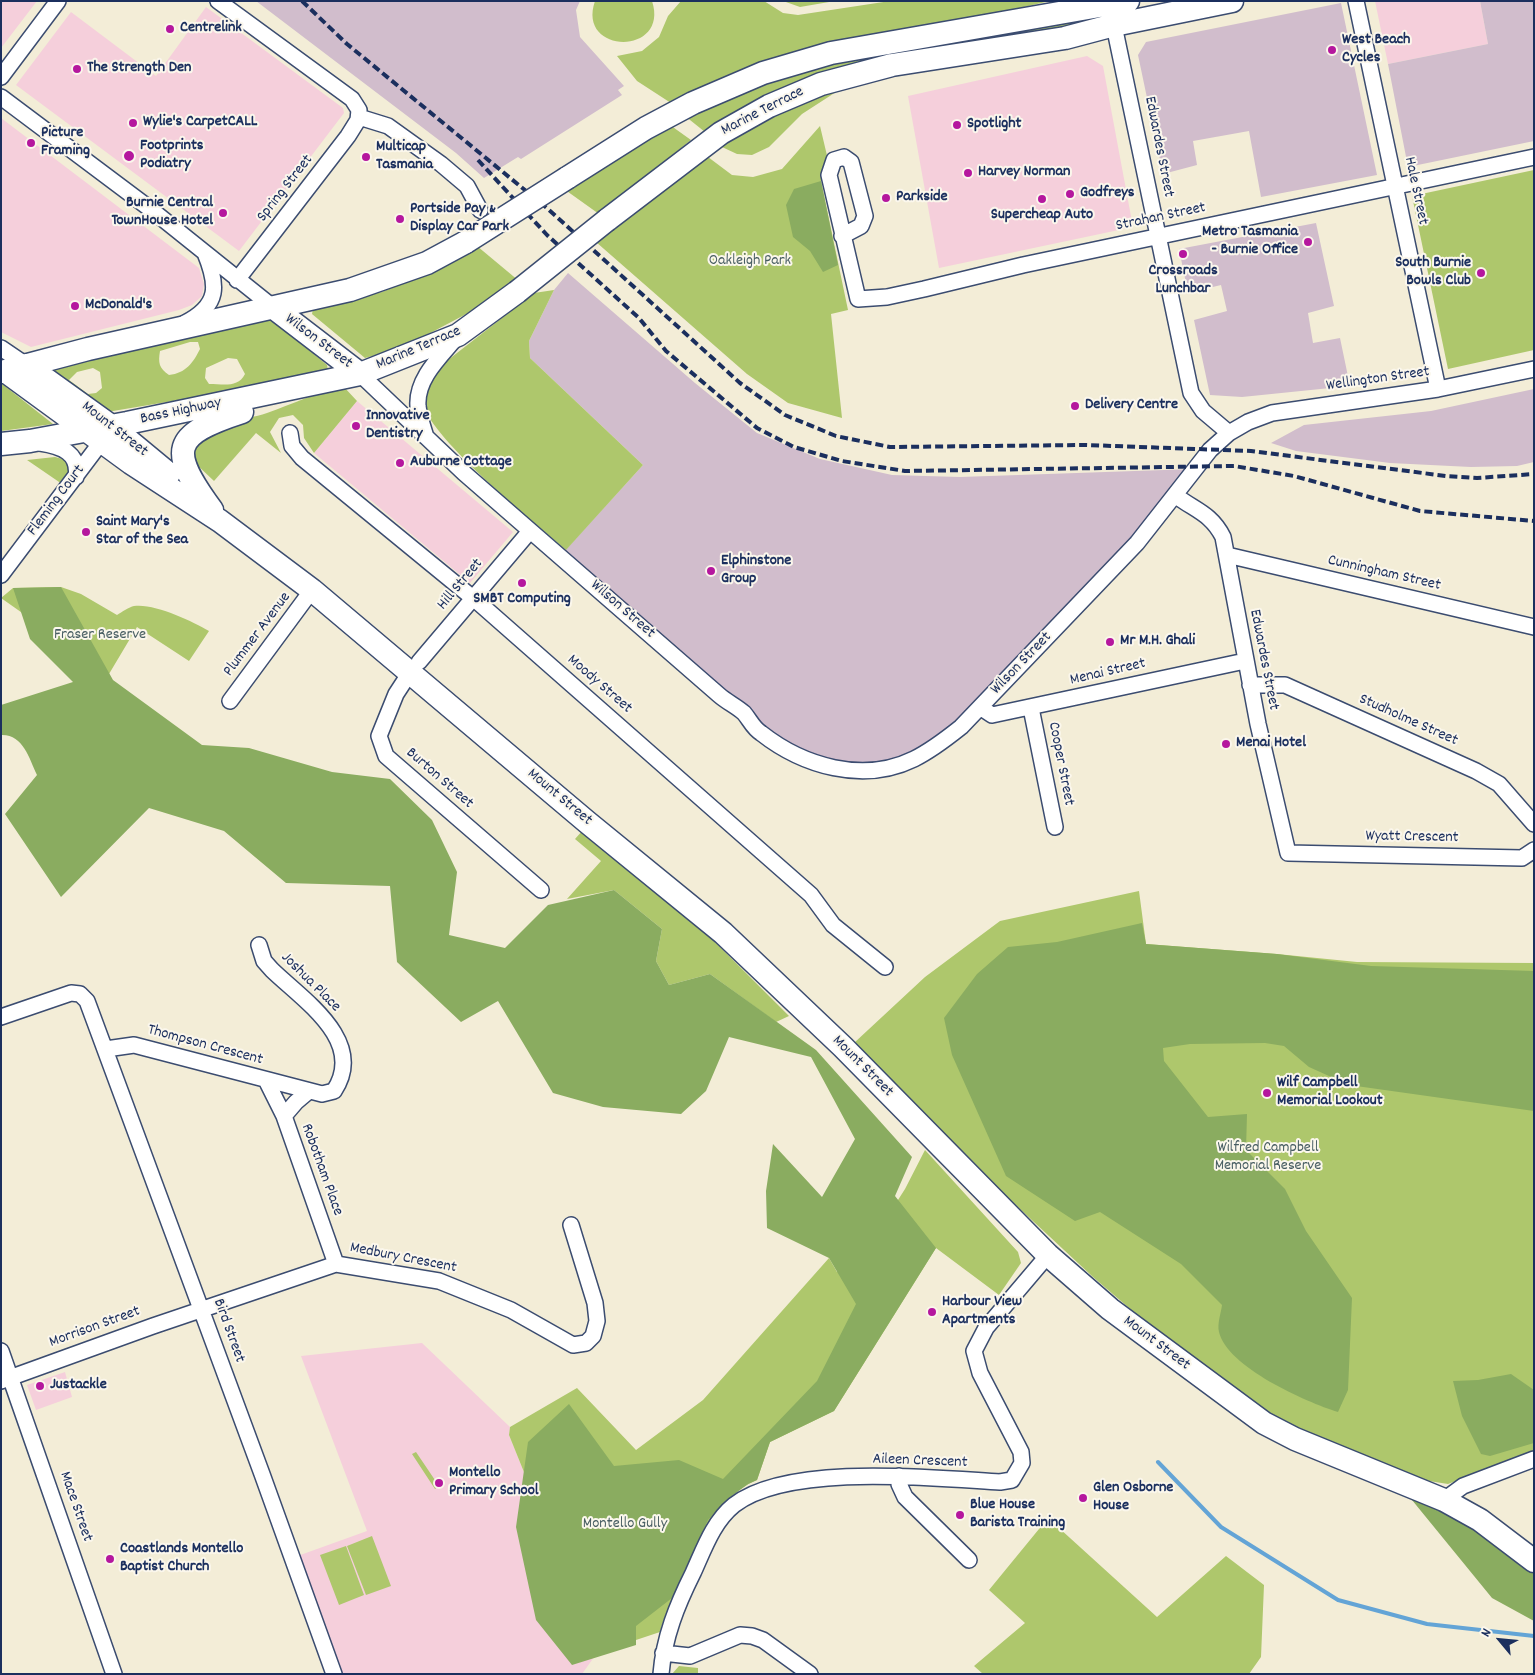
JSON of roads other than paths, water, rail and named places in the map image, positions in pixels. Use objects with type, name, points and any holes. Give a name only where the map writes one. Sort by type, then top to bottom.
[{"type":"highway","name":"Marine Terrace","points":[[274,308],[350,290],[395,276],[427,263],[466,242],[646,128],[693,103],[763,73],[831,53],[1026,19],[1115,8],[1232,1]]},
{"type":"highway","name":"Marine Terrace","points":[[360,374],[433,347],[458,335],[517,292],[720,133],[769,106],[821,84],[892,64],[1065,38],[1115,8]]},
{"type":"highway","points":[[8,369],[274,308]]},
{"type":"highway","name":"Wilson Street","points":[[274,308],[360,374]]},
{"type":"highway","name":"Mount Street","points":[[8,369],[100,432],[152,478],[220,521],[415,666],[587,822],[723,933],[843,1047],[1048,1255],[1110,1309],[1264,1423],[1295,1439],[1444,1500],[1480,1520],[1534,1561]]},
{"type":"highway","name":"Bass Highway","points":[[1,444],[100,432],[360,374]]},
{"type":"highway","points":[[220,521],[187,472],[183,451],[187,439],[198,429],[210,422],[324,383]]},
{"type":"street","points":[[1,77],[58,1]]},
{"type":"street","points":[[218,1],[463,181],[480,210]]},
{"type":"street","points":[[1026,19],[1054,9],[1064,1]]},
{"type":"street","name":"Hale Street","points":[[1356,1],[1438,389]]},
{"type":"street","name":"Edwardes Street","points":[[1115,8],[1157,236],[1191,394],[1203,411],[1229,433]]},
{"type":"street","name":"Wilson Street","points":[[1,97],[204,251],[237,280],[274,308]]},
{"type":"street","points":[[352,99],[359,107],[359,117],[382,124],[398,132]]},
{"type":"street","name":"Spring Street","points":[[237,280],[348,136],[359,117]]},
{"type":"street","name":"Strahan Street","points":[[842,236],[861,226],[865,216],[852,162],[844,157],[834,160],[829,175],[842,236],[858,299],[887,297],[1157,236],[1534,157]]},
{"type":"street","points":[[168,331],[198,315],[210,303],[213,294],[213,276],[204,251]]},
{"type":"street","points":[[426,437],[418,407],[418,395],[433,365],[458,335]]},
{"type":"street","name":"Mount Street","points":[[1,348],[8,369]]},
{"type":"street","name":"Wellington Street","points":[[1229,433],[1248,422],[1272,413],[1438,389],[1534,370]]},
{"type":"street","name":"Wilson Street","points":[[360,374],[426,437],[530,531],[719,696],[744,713],[758,732],[777,745],[809,762],[848,769],[891,768],[913,760],[937,747],[961,727],[1112,571],[1175,495],[1202,457],[1229,433]]},
{"type":"street","name":"Fleming Court","points":[[1,575],[76,478],[100,432]]},
{"type":"street","name":"Moody Street","points":[[290,433],[292,446],[302,458],[473,598],[811,896],[833,925],[885,967]]},
{"type":"street","points":[[30,441],[55,446],[68,451],[77,465],[76,478]]},
{"type":"street","name":"Edwardes Street","points":[[1175,495],[1216,523],[1223,537],[1245,661],[1288,852]]},
{"type":"street","name":"Hill Street","points":[[415,666],[530,531]]},
{"type":"street","name":"Cunningham Street","points":[[1226,555],[1534,627]]},
{"type":"street","name":"Plummer Avenue","points":[[230,701],[312,590]]},
{"type":"street","name":"Menai Street","points":[[980,707],[992,715],[1245,661]]},
{"type":"street","name":"Burton Street","points":[[415,666],[396,694],[379,736],[386,756],[541,890]]},
{"type":"street","name":"Studholme Street","points":[[1250,685],[1285,685],[1476,771],[1499,784],[1534,824]]},
{"type":"street","name":"Cooper Street","points":[[1031,708],[1055,827]]},
{"type":"street","name":"Wyatt Crescent","points":[[1288,852],[1522,858],[1534,850]]},
{"type":"street","name":"Joshua Place","points":[[259,945],[264,961],[325,1021],[338,1037],[344,1068],[340,1082],[334,1090],[322,1094],[266,1080]]},
{"type":"street","name":"Bird Street","points":[[1,1017],[72,993],[80,994],[87,1000],[334,1674]]},
{"type":"street","name":"Thompson Crescent","points":[[106,1049],[134,1045],[266,1080]]},
{"type":"street","name":"Robotham Place","points":[[266,1080],[284,1116],[336,1264]]},
{"type":"street","name":"Robotham Place","points":[[284,1116],[309,1091]]},
{"type":"street","name":"Medbury Crescent","points":[[202,1310],[336,1264],[439,1281],[510,1310],[573,1345],[586,1343],[593,1336],[597,1322],[595,1303],[571,1225]]},
{"type":"street","name":"Aileen Crescent","points":[[661,1674],[663,1653],[680,1598],[708,1541],[719,1521],[734,1506],[750,1495],[772,1487],[803,1481],[899,1476],[1000,1482],[1012,1480],[1022,1463],[1020,1452],[980,1373],[974,1351],[986,1328],[1048,1255]]},
{"type":"street","name":"Morrison Street","points":[[6,1380],[202,1310]]},
{"type":"street","name":"Mace Street","points":[[1,1351],[6,1380],[114,1674]]},
{"type":"street","points":[[1444,1500],[1462,1486],[1534,1459]]},
{"type":"street","points":[[899,1476],[899,1484],[905,1497],[969,1560]]},
{"type":"street","points":[[663,1653],[690,1656],[740,1635],[752,1636],[763,1640],[810,1674]]},
{"type":"waterway","points":[[1158,1462],[1221,1527],[1338,1600],[1427,1624],[1534,1636]]},
{"type":"railway","points":[[302,1],[347,44],[548,209],[740,383],[785,415],[836,436],[890,447],[1087,445],[1251,451],[1446,476],[1477,478],[1534,474]]},
{"type":"railway","points":[[478,160],[547,235],[639,318],[666,351],[757,428],[794,447],[842,461],[905,471],[1234,466],[1294,476],[1420,511],[1534,521]]},
{"type":"place","name":"Centrelink","points":[[170,29]]},
{"type":"place","name":"West Beach Cycles","points":[[1332,50]]},
{"type":"place","name":"The Strength Den","points":[[77,69]]},
{"type":"place","name":"Wylie's CarpetCALL","points":[[133,123]]},
{"type":"place","name":"Spotlight","points":[[957,125]]},
{"type":"place","name":"Picture Framing","points":[[31,143]]},
{"type":"place","name":"Footprints Podiatry","points":[[129,156]]},
{"type":"place","name":"Multicap Tasmania","points":[[366,157]]},
{"type":"place","name":"Harvey Norman","points":[[968,173]]},
{"type":"place","name":"Godfreys","points":[[1070,194]]},
{"type":"place","name":"Parkside","points":[[886,198]]},
{"type":"place","name":"Supercheap Auto","points":[[1042,199]]},
{"type":"place","name":"Burnie Central TownHouse Hotel","points":[[223,213]]},
{"type":"place","name":"Portside Pay & Display Car Park","points":[[400,219]]},
{"type":"place","name":"Metro Tasmania - Burnie Office","points":[[1308,242]]},
{"type":"place","name":"Crossroads Lunchbar","points":[[1183,254]]},
{"type":"place","name":"South Burnie Bowls Club","points":[[1481,273]]},
{"type":"place","name":"McDonald's","points":[[75,306]]},
{"type":"place","name":"Delivery Centre","points":[[1075,406]]},
{"type":"place","name":"Innovative Dentistry","points":[[356,426]]},
{"type":"place","name":"Auburne Cottage","points":[[400,463]]},
{"type":"place","name":"Saint Mary's Star of the Sea","points":[[86,532]]},
{"type":"place","name":"Elphinstone Group","points":[[711,571]]},
{"type":"place","name":"SMBT Computing","points":[[522,583]]},
{"type":"place","name":"Mr M.H. Ghali","points":[[1110,642]]},
{"type":"place","name":"Menai Hotel","points":[[1226,744]]},
{"type":"place","name":"Wilf Campbell Memorial Lookout","points":[[1267,1093]]},
{"type":"place","name":"Harbour View Apartments","points":[[932,1312]]},
{"type":"place","name":"Justackle","points":[[40,1386]]},
{"type":"place","name":"Montello Primary School","points":[[439,1483]]},
{"type":"place","name":"Glen Osborne House","points":[[1083,1498]]},
{"type":"place","name":"Blue House Barista Training","points":[[960,1515]]},
{"type":"place","name":"Coastlands Montello Baptist Church","points":[[110,1559]]},
{"type":"park label","name":"Oakleigh Park","points":[[750,262]]},
{"type":"park label","name":"Fraser Reserve","points":[[100,636]]},
{"type":"park label","name":"Wilfred Campbell Memorial Reserve","points":[[1268,1158]]},
{"type":"park label","name":"Montello Gully","points":[[625,1525]]}]
